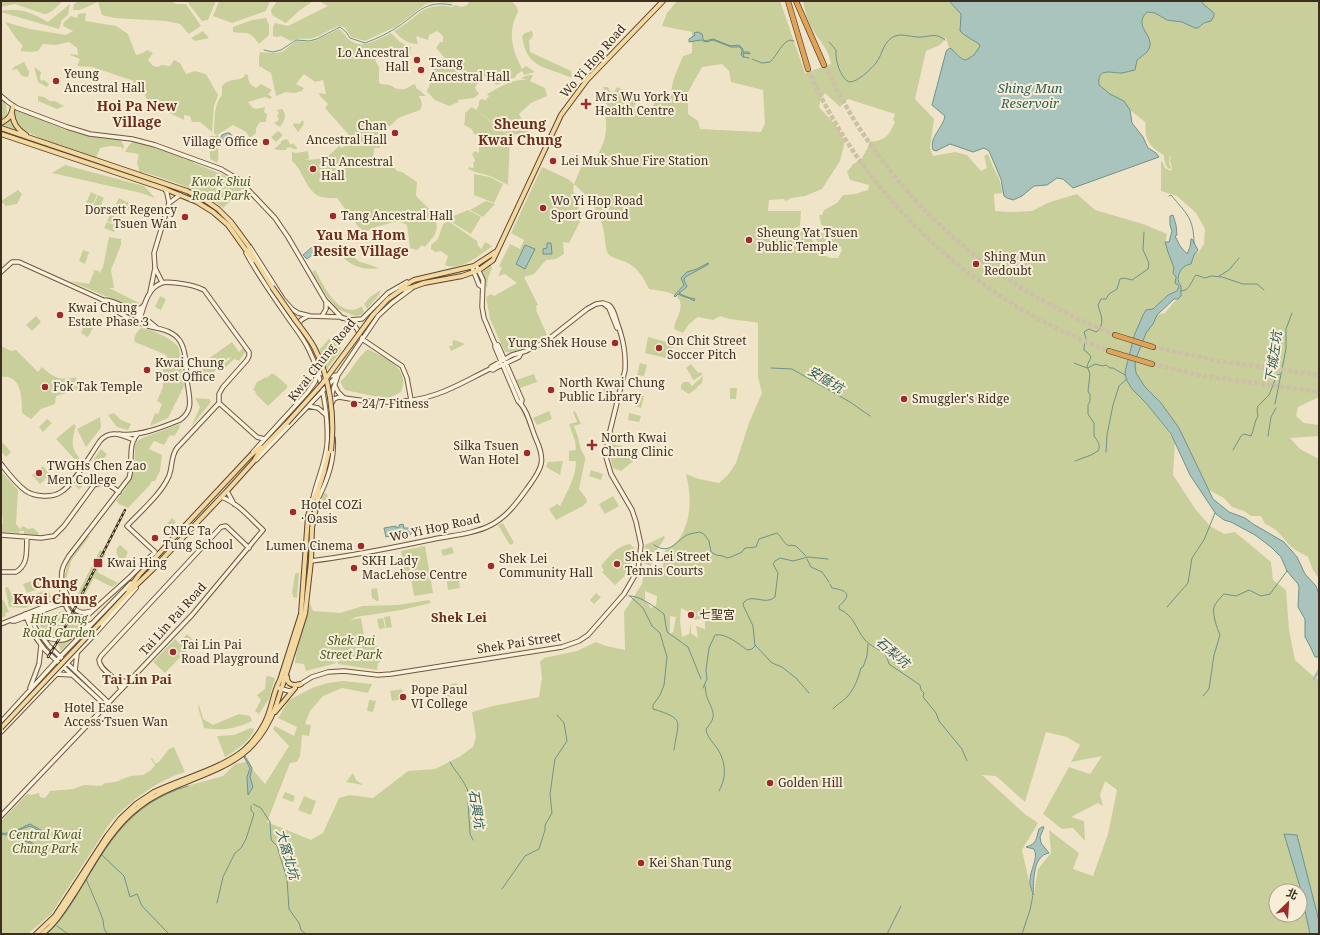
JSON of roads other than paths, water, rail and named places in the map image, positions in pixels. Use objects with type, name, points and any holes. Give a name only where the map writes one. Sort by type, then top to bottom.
[{"type":"highway","points":[[788,1],[808,70]]},
{"type":"highway","points":[[796,1],[824,65]]},
{"type":"highway","points":[[1115,335],[1153,347]]},
{"type":"highway","points":[[1109,351],[1152,364]]},
{"type":"main road","name":"Wo Yi Hop Road","points":[[479,270],[493,260],[561,115],[587,80],[663,1]]},
{"type":"main road","points":[[13,106],[13,120],[18,129],[30,139]]},
{"type":"main road","points":[[1,123],[7,120],[12,113]]},
{"type":"main road","points":[[1,128],[187,191],[200,198],[222,212],[232,222],[248,245],[271,287]]},
{"type":"main road","points":[[1,134],[165,189],[202,205],[228,225],[313,345],[325,377],[330,405],[332,438],[329,463],[308,522],[301,614],[273,703]]},
{"type":"main road","name":"Wo Yi Hop Road","points":[[474,266],[497,250]]},
{"type":"main road","name":"Kwai Chung Road","points":[[97,622],[144,578],[254,461],[260,451],[321,381],[372,314],[391,294],[414,280],[474,266]]},
{"type":"main road","name":"Kwai Chung Road","points":[[372,314],[392,295],[401,290],[424,282],[452,276],[457,277],[479,270]]},
{"type":"main road","name":"Kwai Chung Road","points":[[1,727],[97,622],[126,593],[139,575],[250,456],[286,422]]},
{"type":"main road","points":[[36,934],[55,916],[107,836],[120,819],[136,804],[154,792],[222,764],[244,750],[263,726],[287,672],[305,614],[311,561],[315,499]]},
{"type":"main road","points":[[306,563],[311,561]]},
{"type":"main road","points":[[287,672],[287,679],[289,683],[294,685],[301,684]]},
{"type":"main road","points":[[272,716],[280,688],[280,680]]},
{"type":"main road","points":[[42,934],[58,918],[108,840],[128,816],[138,807],[156,796],[223,767],[244,754],[259,738],[272,716],[295,688]]},
{"type":"street","points":[[1,96],[13,106],[75,130],[132,139],[155,145],[221,170],[238,179],[275,218],[288,237],[325,300],[342,318]]},
{"type":"street","points":[[150,293],[155,268],[154,253],[169,203],[165,189]]},
{"type":"street","points":[[169,203],[180,195]]},
{"type":"street","points":[[248,245],[287,304],[296,312],[310,316],[334,317],[350,320],[362,319],[388,293],[398,286],[414,280]]},
{"type":"street","points":[[243,246],[277,303],[309,349],[317,372],[322,390],[327,434],[324,462],[315,499]]},
{"type":"street","points":[[1,272],[12,262],[19,262],[103,300],[112,302],[129,310],[130,313],[150,322],[156,327],[172,334],[181,342],[184,351],[190,405],[187,414],[180,420],[139,433],[130,435],[111,434],[102,438],[70,484],[61,492],[53,495],[37,495],[26,491],[1,464]]},
{"type":"street","name":"Wo Yi Hop Road","points":[[311,561],[399,547],[453,536],[477,530],[492,524],[498,521],[514,507],[541,466],[542,454],[521,404],[518,401],[498,345],[495,344],[484,318],[482,307],[483,280],[479,270],[474,266]]},
{"type":"street","name":"Wo Yi Hop Road","points":[[474,266],[474,272],[479,285],[482,287]]},
{"type":"street","points":[[155,268],[162,282]]},
{"type":"street","points":[[153,274],[157,284]]},
{"type":"street","points":[[119,434],[129,441],[131,452],[131,472],[126,483],[66,562],[63,570],[62,585],[64,601],[70,612],[77,616],[87,615],[92,611],[155,552],[127,526],[164,485],[171,472],[173,455],[177,448],[219,403],[221,390],[249,356],[249,352],[204,290],[199,288],[162,282],[157,284],[150,293],[139,317]]},
{"type":"street","points":[[315,499],[322,490],[330,468],[334,449],[332,393],[338,375],[378,316],[392,302],[413,287]]},
{"type":"street","points":[[103,300],[110,307],[148,326],[156,327]]},
{"type":"street","points":[[322,316],[326,309],[325,300]]},
{"type":"street","name":"Shek Pai Street","points":[[280,688],[289,690],[295,688],[312,677],[328,672],[344,671],[378,675],[391,674],[562,647],[583,639],[624,594],[638,570],[641,545],[632,510],[614,480],[607,462],[606,446],[625,370],[626,359],[622,336],[614,312],[609,305],[603,303],[596,304],[587,309],[545,342],[521,354],[519,357],[504,362]]},
{"type":"street","points":[[129,310],[140,308],[144,305]]},
{"type":"street","points":[[138,321],[140,308]]},
{"type":"street","points":[[298,332],[299,322],[310,316]]},
{"type":"street","points":[[350,320],[362,339],[396,361],[404,368],[411,400]]},
{"type":"street","points":[[332,403],[337,397],[378,401],[411,400],[436,395],[490,369],[491,366],[504,362]]},
{"type":"street","points":[[317,372],[330,376],[338,375]]},
{"type":"street","name":"Kwai Chung Road","points":[[250,456],[260,443],[307,393],[315,382],[317,372]]},
{"type":"street","name":"Kwai Chung Road","points":[[254,461],[338,375]]},
{"type":"street","points":[[335,385],[338,392],[344,398]]},
{"type":"street","points":[[219,403],[257,437],[260,443]]},
{"type":"street","points":[[308,406],[318,408],[326,416]]},
{"type":"street","points":[[131,452],[134,440],[139,433]]},
{"type":"street","points":[[119,434],[134,440]]},
{"type":"street","points":[[257,437],[264,439]]},
{"type":"street","points":[[1,535],[51,538],[57,535],[96,483],[106,484],[119,492]]},
{"type":"street","name":"Tai Lin Pai Road","points":[[227,491],[234,504]]},
{"type":"street","name":"Tai Lin Pai Road","points":[[1,816],[192,616],[263,530],[234,504],[221,497]]},
{"type":"street","points":[[121,690],[116,680],[100,665],[100,658],[221,527],[226,526],[249,548]]},
{"type":"street","points":[[1,572],[16,572],[24,565],[27,537]]},
{"type":"street","name":"Kwai Chung Road","points":[[1,732],[66,666],[144,578]]},
{"type":"street","points":[[62,585],[72,606],[77,611],[84,613],[92,611]]},
{"type":"street","points":[[1,624],[12,620],[15,621],[68,599]]},
{"type":"street","points":[[27,615],[40,635],[66,666]]},
{"type":"street","points":[[27,615],[34,634],[41,645],[56,661],[66,666],[107,704]]},
{"type":"street","points":[[40,635],[55,640],[63,640],[97,622]]},
{"type":"street","name":"Kwai Chung Road","points":[[1,722],[56,661],[97,622]]},
{"type":"street","points":[[26,694],[37,672],[41,645]]},
{"type":"street","points":[[74,673],[78,653]]},
{"type":"street","points":[[57,674],[74,673]]},
{"type":"street","points":[[116,680],[129,682]]},
{"type":"water","name":"Shing Mun Reservoir","points":[[949,1],[1202,1],[1203,4],[1214,13],[1214,16],[1211,21],[1204,23],[1198,28],[1195,28],[1182,22],[1167,20],[1155,13],[1147,12],[1142,23],[1150,41],[1150,46],[1147,52],[1137,60],[1135,70],[1122,73],[1105,72],[1100,76],[1099,85],[1110,94],[1124,101],[1130,110],[1132,123],[1143,137],[1148,148],[1159,157],[1073,188],[1063,179],[1057,178],[1047,185],[1034,186],[1022,196],[1013,200],[1004,196],[1001,179],[989,151],[984,148],[973,152],[950,144],[936,151],[933,150],[933,141],[945,116],[932,105],[946,52],[950,48],[959,57],[966,60],[974,55],[980,46],[960,31],[961,14]]},
{"type":"water","points":[[698,32],[702,34],[705,41],[713,39],[731,46],[739,45],[743,49],[743,52],[749,52],[750,54],[743,53],[743,57],[741,55],[742,50],[740,47],[731,47],[713,40],[706,42],[701,40],[689,42],[689,39],[695,35],[694,33]]},
{"type":"water","points":[[230,133],[232,136],[224,142],[221,141],[220,139],[222,135]]},
{"type":"water","points":[[1173,215],[1177,235],[1175,236],[1180,246],[1187,254],[1192,239],[1198,250],[1194,255],[1191,264],[1184,267],[1178,276],[1181,286],[1181,296],[1178,299],[1174,299],[1157,315],[1153,324],[1146,333],[1137,356],[1135,365],[1136,373],[1145,387],[1161,403],[1179,428],[1213,499],[1229,512],[1245,518],[1284,542],[1297,557],[1305,574],[1316,586],[1319,594],[1319,657],[1315,657],[1305,637],[1305,619],[1298,607],[1298,584],[1287,571],[1281,557],[1255,535],[1231,522],[1224,520],[1216,514],[1190,475],[1171,434],[1146,403],[1132,389],[1126,379],[1125,372],[1134,336],[1143,315],[1146,310],[1153,309],[1168,295],[1177,291],[1179,286],[1175,283],[1176,277],[1173,273],[1174,268],[1165,242],[1169,242],[1172,231],[1170,216]]},
{"type":"water","points":[[547,243],[551,243],[552,254],[543,254],[543,249],[547,248]]},
{"type":"water","points":[[525,245],[535,249],[525,269],[516,264]]},
{"type":"water","points":[[312,247],[316,252],[307,259],[303,255]]},
{"type":"water","points":[[708,263],[709,264],[685,277],[684,280],[687,287],[679,293],[695,299],[694,301],[678,294],[675,297],[674,296],[684,285],[681,278],[687,272]]},
{"type":"water","points":[[403,524],[404,528],[409,528],[411,530],[412,532],[410,535],[406,536],[400,533],[386,537],[384,528],[396,526],[396,528]]},
{"type":"water","points":[[245,756],[252,768],[250,777],[253,787],[248,795],[247,777],[250,768],[244,757]]},
{"type":"water","points":[[30,824],[48,835],[30,826],[12,834],[33,843],[35,848],[29,843],[1,834],[12,832]]},
{"type":"water","points":[[1044,827],[1040,837],[1041,843],[1049,853],[1043,855],[1037,864],[1034,877],[1033,895],[1030,885],[1030,876],[1035,860],[1035,853],[1034,849],[1026,847],[1034,843],[1039,829]]},
{"type":"water","points":[[1284,834],[1297,835],[1319,921],[1319,934],[1310,934],[1308,923],[1308,883],[1299,883]]},
{"type":"waterway","points":[[264,50],[273,52],[281,50],[296,40],[309,41],[317,39],[340,27],[350,38],[365,43],[391,31],[423,8],[435,4],[452,5]]},
{"type":"waterway","points":[[829,42],[836,50],[837,63],[843,77],[849,82],[860,78],[871,69],[888,41],[895,36],[937,36],[945,40]]},
{"type":"waterway","points":[[752,59],[762,63],[770,62],[784,44],[790,40],[794,41]]},
{"type":"waterway","points":[[744,57],[749,58]]},
{"type":"waterway","points":[[1169,196],[1171,195],[1188,216],[1193,228],[1194,244]]},
{"type":"waterway","points":[[1075,461],[1098,451],[1099,447],[1094,436],[1094,423],[1088,414],[1088,405],[1090,401],[1088,391],[1090,374],[1087,366],[1091,357],[1084,350],[1086,338],[1084,332],[1089,329],[1096,332],[1099,330],[1102,320],[1098,305],[1101,299],[1106,299],[1109,294],[1117,289],[1120,279],[1124,278],[1132,280],[1148,269],[1149,263],[1143,250],[1144,232]]},
{"type":"waterway","points":[[1219,276],[1229,270],[1239,258]]},
{"type":"waterway","points":[[1181,291],[1188,288],[1196,275],[1205,278],[1211,276],[1222,277],[1243,284],[1257,284],[1264,290]]},
{"type":"waterway","name":"下城左坑","points":[[1275,404],[1286,349],[1286,329],[1292,313]]},
{"type":"waterway","points":[[1074,363],[1087,368]]},
{"type":"waterway","points":[[1088,368],[1095,364],[1103,366],[1106,365],[1125,375]]},
{"type":"waterway","name":"安蔭坑","points":[[771,368],[792,369],[850,402],[870,416]]},
{"type":"waterway","points":[[1233,450],[1241,436],[1244,434],[1251,436],[1258,416],[1258,406],[1269,395],[1277,375],[1280,374]]},
{"type":"waterway","points":[[1106,452],[1107,435],[1113,405],[1119,386],[1127,379]]},
{"type":"waterway","points":[[1268,436],[1271,417],[1276,408]]},
{"type":"waterway","points":[[1167,607],[1188,583],[1192,558],[1204,540],[1215,513]]},
{"type":"waterway","points":[[654,545],[664,549],[672,547],[687,535],[700,532],[705,535],[709,541],[711,552],[727,558],[742,552],[745,548],[756,547],[759,539],[777,533],[787,545],[796,546],[806,556]]},
{"type":"waterway","points":[[703,688],[707,679],[706,670],[709,648],[715,635],[728,637],[747,650],[752,649],[755,646],[753,626],[743,605],[747,600],[767,600],[775,597],[778,573],[773,564],[775,561],[780,558],[793,561],[808,557],[828,559]]},
{"type":"waterway","points":[[807,559],[811,567],[822,572],[829,582]]},
{"type":"waterway","points":[[1203,696],[1209,689],[1214,655],[1220,635],[1216,625],[1214,613],[1216,603],[1224,594],[1236,596],[1249,590],[1261,596],[1270,594],[1287,571]]},
{"type":"waterway","name":"石梨坑","points":[[830,584],[832,588],[844,591],[846,593],[846,598],[839,606],[839,609],[852,619],[865,640],[882,652],[889,664],[920,685],[921,690],[924,693],[923,697],[936,713],[939,721],[962,749],[967,761]]},
{"type":"waterway","points":[[629,596],[642,599],[664,614],[667,632],[688,647],[701,679]]},
{"type":"waterway","points":[[630,596],[643,608],[652,626],[660,633],[667,657],[664,685],[660,695],[653,705],[653,709],[664,712],[677,722],[678,727],[674,750]]},
{"type":"waterway","points":[[833,709],[849,695],[853,688],[867,656],[868,644]]},
{"type":"waterway","points":[[755,645],[772,663],[782,667],[796,678],[809,693]]},
{"type":"waterway","points":[[1314,679],[1319,670]]},
{"type":"waterway","points":[[705,686],[713,713],[711,722],[706,729],[709,737],[720,753],[724,764],[722,786],[719,791]]},
{"type":"waterway","points":[[502,889],[525,856],[539,849],[545,830],[545,825],[552,813],[550,794],[555,759],[567,741],[564,723],[557,715]]},
{"type":"waterway","name":"石興坑","points":[[450,762],[468,791],[470,834],[473,840]]},
{"type":"waterway","points":[[47,934],[64,915],[100,858],[122,828],[150,803],[167,794],[188,786]]},
{"type":"waterway","name":"大窩北坑","points":[[253,804],[261,808],[270,822],[271,838],[277,846],[287,879],[289,909],[299,923],[301,930],[306,934]]},
{"type":"waterway","points":[[217,903],[223,877],[235,853],[241,848],[246,839],[254,814],[251,810],[251,806]]},
{"type":"waterway","points":[[101,854],[124,876],[130,897],[137,894],[142,906],[169,934]]},
{"type":"waterway","points":[[86,879],[103,920],[104,929],[108,934]]},
{"type":"waterway","points":[[1022,934],[1033,895]]},
{"type":"waterway","points":[[887,934],[901,906]]},
{"type":"waterway","points":[[57,926],[68,934]]},
{"type":"tunnel","points":[[824,65],[853,118],[883,161],[910,194],[938,224],[969,251],[1037,298],[1115,335]]},
{"type":"tunnel","points":[[808,69],[827,108],[850,146],[875,181],[904,214],[935,245],[969,273],[1005,299],[1042,321],[1109,351]]},
{"type":"tunnel","points":[[1153,347],[1219,361],[1319,375]]},
{"type":"tunnel","points":[[1152,364],[1204,376],[1319,392]]},
{"type":"railway","points":[[48,657],[59,639],[125,510]]},
{"type":"place","name":"Lo Ancestral Hall","points":[[417,60]]},
{"type":"place","name":"Tsang Ancestral Hall","points":[[421,70]]},
{"type":"place","name":"Yeung Ancestral Hall","points":[[56,81]]},
{"type":"place","name":"Mrs Wu York Yu Health Centre","points":[[586,104]]},
{"type":"place","name":"Chan Ancestral Hall","points":[[395,133]]},
{"type":"place","name":"Village Office","points":[[266,142]]},
{"type":"place","name":"Lei Muk Shue Fire Station","points":[[553,161]]},
{"type":"place","name":"Fu Ancestral Hall","points":[[313,169]]},
{"type":"place","name":"Wo Yi Hop Road Sport Ground","points":[[543,208]]},
{"type":"place","name":"Tang Ancestral Hall","points":[[333,216]]},
{"type":"place","name":"Dorsett Regency Tsuen Wan","points":[[185,217]]},
{"type":"place","name":"Sheung Yat Tsuen Public Temple","points":[[749,240]]},
{"type":"place","name":"Shing Mun Redoubt","points":[[976,264]]},
{"type":"place","name":"Kwai Chung Estate Phase 3","points":[[60,315]]},
{"type":"place","name":"Yung Shek House","points":[[615,343]]},
{"type":"place","name":"On Chit Street Soccer Pitch","points":[[659,348]]},
{"type":"place","name":"Kwai Chung Post Office","points":[[147,370]]},
{"type":"place","name":"Fok Tak Temple","points":[[45,387]]},
{"type":"place","name":"North Kwai Chung Public Library","points":[[551,390]]},
{"type":"place","name":"Smuggler's Ridge","points":[[904,399]]},
{"type":"place","name":"24/7 Fitness","points":[[354,404]]},
{"type":"place","name":"North Kwai Chung Clinic","points":[[592,445]]},
{"type":"place","name":"Silka Tsuen Wan Hotel","points":[[527,453]]},
{"type":"place","name":"TWGHs Chen Zao Men College","points":[[39,473]]},
{"type":"place","name":"Hotel COZi · Oasis","points":[[293,512]]},
{"type":"place","name":"CNEC Ta Tung School","points":[[155,538]]},
{"type":"place","name":"Lumen Cinema","points":[[361,546]]},
{"type":"place","name":"Kwai Hing","points":[[98,563]]},
{"type":"place","name":"Shek Lei Street Tennis Courts","points":[[617,564]]},
{"type":"place","name":"Shek Lei Community Hall","points":[[491,566]]},
{"type":"place","name":"SKH Lady MacLehose Centre","points":[[354,568]]},
{"type":"place","name":"七聖宮","points":[[691,615]]},
{"type":"place","name":"Tai Lin Pai Road Playground","points":[[173,652]]},
{"type":"place","name":"Pope Paul VI College","points":[[403,697]]},
{"type":"place","name":"Hotel Ease Access·Tsuen Wan","points":[[56,715]]},
{"type":"place","name":"Golden Hill","points":[[770,783]]},
{"type":"place","name":"Kei Shan Tung","points":[[641,863]]},
{"type":"district","name":"Hoi Pa New Village","points":[[137,114]]},
{"type":"district","name":"Sheung Kwai Chung","points":[[520,132]]},
{"type":"district","name":"Yau Ma Hom Resite Village","points":[[361,244]]},
{"type":"district","name":"Chung Kwai Chung","points":[[55,592]]},
{"type":"district","name":"Shek Lei","points":[[459,617]]},
{"type":"district","name":"Tai Lin Pai","points":[[137,679]]},
{"type":"park label","name":"Kwok Shui Road Park","points":[[221,189]]},
{"type":"park label","name":"Hing Fong Road Garden","points":[[59,626]]},
{"type":"park label","name":"Shek Pai Street Park","points":[[351,648]]},
{"type":"park label","name":"Central Kwai Chung Park","points":[[45,842]]}]
